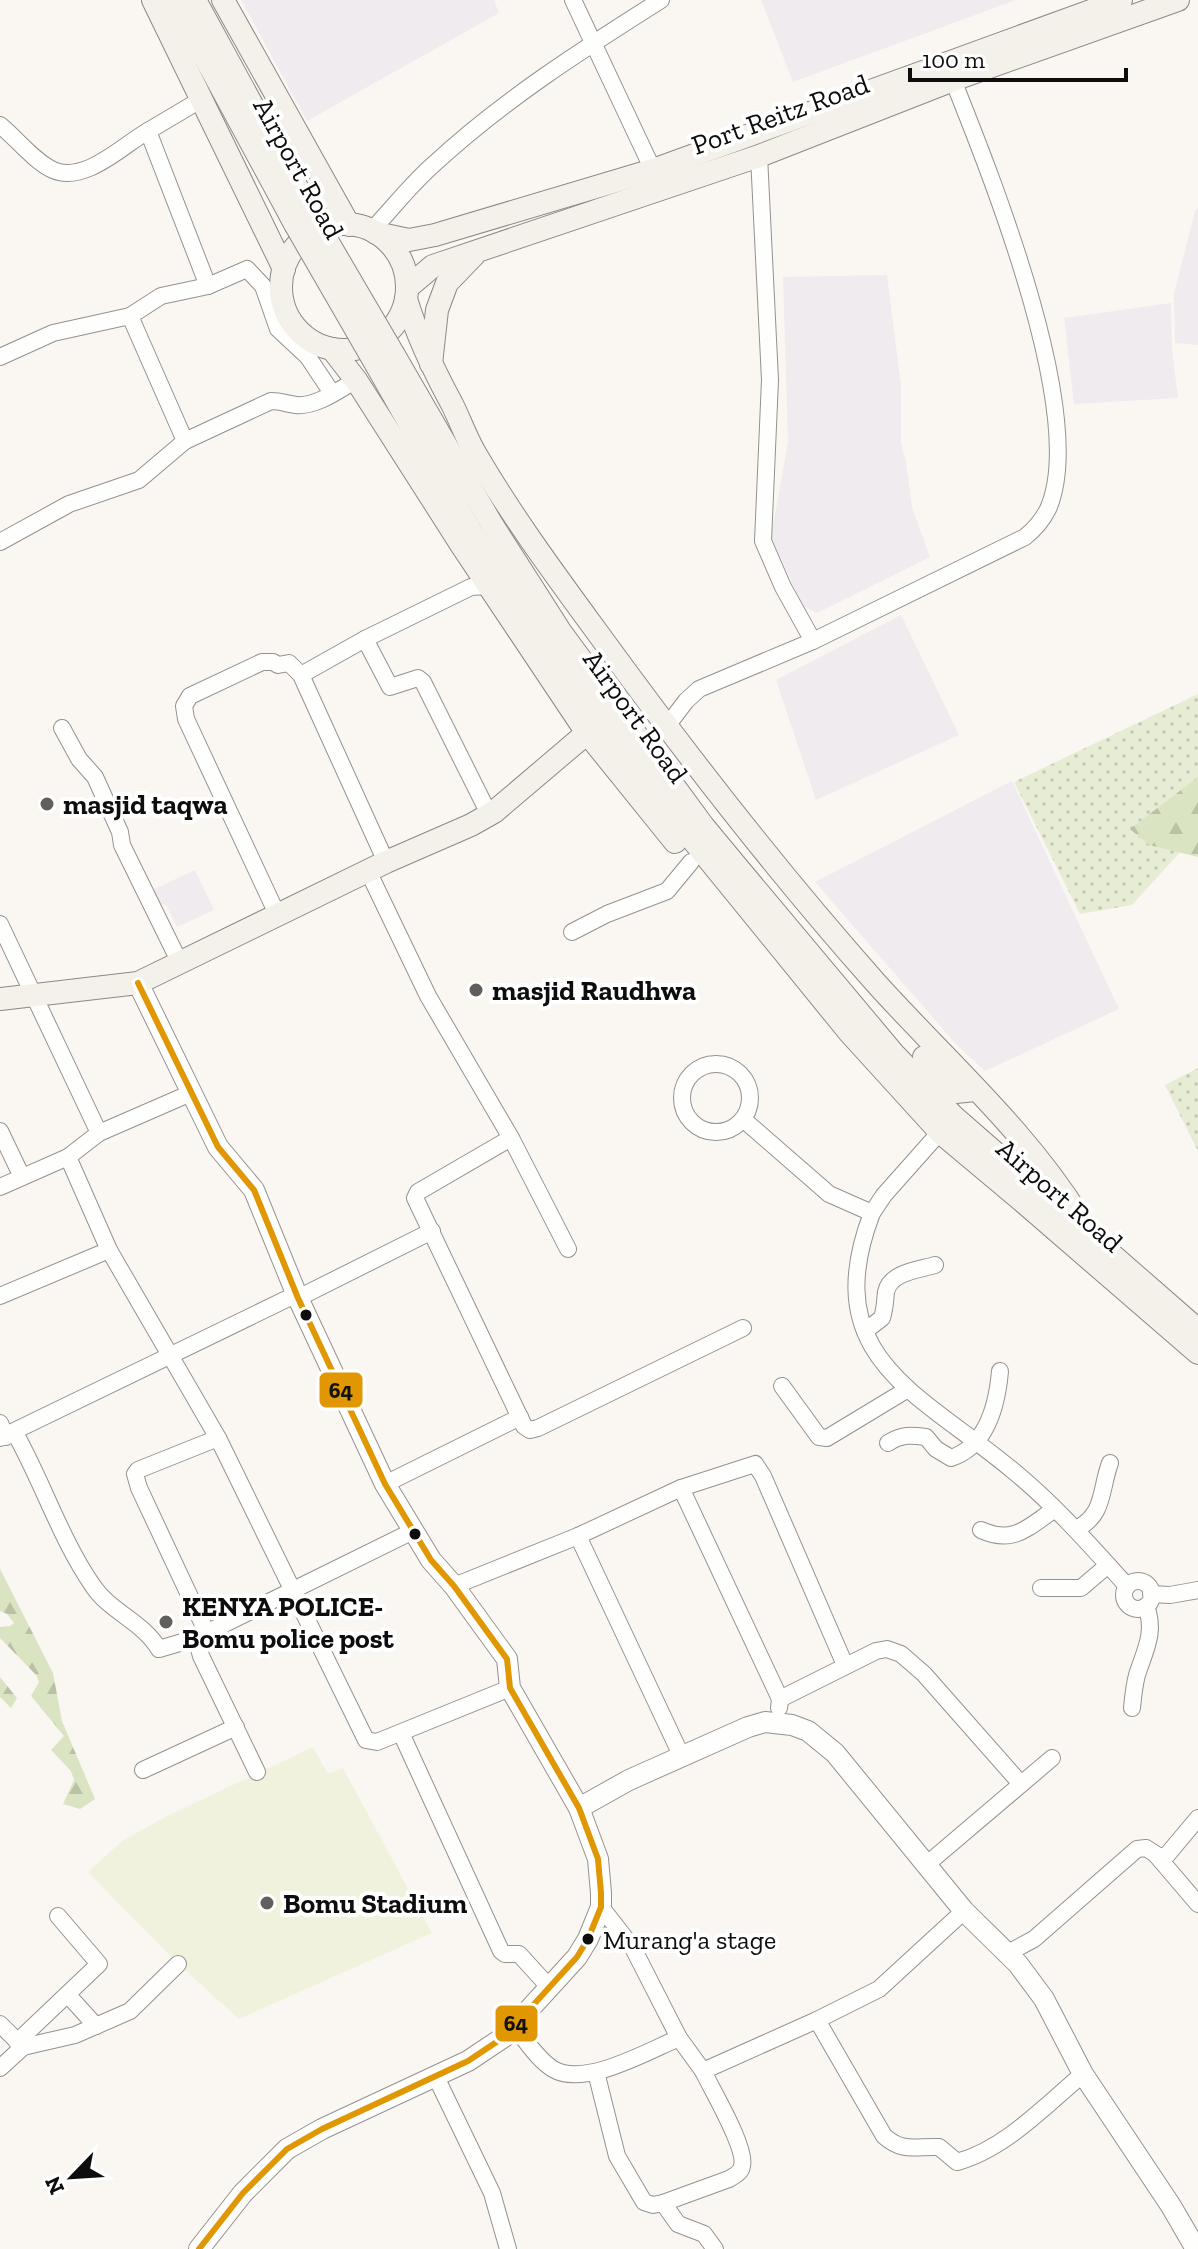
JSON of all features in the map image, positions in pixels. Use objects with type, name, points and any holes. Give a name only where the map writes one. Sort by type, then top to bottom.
[{"type":"main road","points":[[153,0],[284,269]]},
{"type":"main road","name":"Airport Road","points":[[174,0],[295,224],[403,408],[445,488],[544,642],[600,703],[893,1053],[953,1116],[1198,1330]]},
{"type":"main road","name":"Airport Road","points":[[195,0],[312,215],[479,501],[661,801],[876,1063],[940,1132],[1198,1353]]},
{"type":"main road","points":[[223,0],[349,225]]},
{"type":"main road","points":[[374,232],[395,251],[406,275],[406,293],[398,319],[375,342],[354,350],[332,349],[303,335],[289,317],[282,296],[284,269],[293,250],[308,235],[328,226],[349,225],[409,240],[435,235],[653,170],[1121,0]]},
{"type":"main road","name":"Port Reitz Road","points":[[406,293],[433,266],[759,156],[953,80],[1178,0]]},
{"type":"main road","points":[[431,366],[437,310],[447,283],[478,252]]},
{"type":"main road","points":[[406,293],[431,366],[473,450],[575,602],[785,878],[875,982],[975,1090],[998,1110],[1053,1175],[1095,1242]]},
{"type":"main road","points":[[332,349],[356,380],[587,733],[691,862],[739,897]]},
{"type":"main road","points":[[0,999],[138,983],[377,866],[471,825],[489,814],[587,733]]},
{"type":"street","points":[[573,0],[653,170]]},
{"type":"street","points":[[374,232],[434,163],[543,76],[661,0]]},
{"type":"street","points":[[667,726],[699,689],[813,641],[1025,537],[1038,526],[1049,507],[1057,457],[1054,395],[1020,265],[986,163],[953,80]]},
{"type":"street","points":[[0,125],[54,170],[80,172],[202,99]]},
{"type":"street","points":[[148,131],[208,286]]},
{"type":"street","points":[[759,156],[770,380],[763,541],[783,587],[813,641]]},
{"type":"street","points":[[0,357],[53,333],[130,316],[161,296],[208,286],[247,269],[263,286],[278,329],[308,357],[332,393]]},
{"type":"street","points":[[130,316],[185,441]]},
{"type":"street","points":[[0,542],[69,504],[139,480],[185,441],[271,401],[296,405],[313,403],[356,380]]},
{"type":"street","points":[[301,675],[365,639],[471,587],[489,586]]},
{"type":"street","points":[[365,639],[390,687],[418,678],[423,682],[489,814]]},
{"type":"street","points":[[277,914],[186,719],[184,706],[190,696],[267,661],[278,665],[289,663],[301,675],[428,996],[511,1138],[568,1249]]},
{"type":"street","points":[[62,728],[79,759],[95,777],[120,832],[122,845],[179,961]]},
{"type":"street","points":[[572,932],[607,914],[667,891],[691,862]]},
{"type":"street","points":[[0,924],[99,1133]]},
{"type":"street","points":[[138,983],[218,1147],[254,1190],[298,1296],[385,1484],[431,1560],[454,1586],[507,1659],[510,1688],[579,1808],[598,1859],[601,1907],[583,1949],[514,2027],[487,2050],[287,2149],[253,2182],[199,2249]]},
{"type":"street","points":[[711,1064],[731,1067],[740,1074],[749,1092],[750,1102],[744,1120],[722,1131],[701,1128],[693,1122],[683,1103],[686,1082],[692,1073],[711,1064]]},
{"type":"street","points":[[0,1187],[68,1157],[99,1133],[191,1093]]},
{"type":"street","points":[[744,1120],[820,1187],[872,1213]]},
{"type":"street","points":[[0,1131],[22,1177]]},
{"type":"street","points":[[940,1132],[872,1213],[855,1273],[858,1308],[865,1331],[883,1365],[908,1389],[978,1442],[1076,1529],[1127,1586],[1124,1595],[1128,1605],[1137,1609],[1149,1600],[1198,1590]]},
{"type":"street","points":[[511,1138],[415,1195],[524,1426],[530,1430],[538,1428],[743,1328]]},
{"type":"street","points":[[68,1157],[109,1250],[218,1438],[366,1740],[377,1742],[510,1688]]},
{"type":"street","points":[[413,1531],[201,1634],[159,1649],[151,1636],[134,1620],[101,1596],[81,1567],[5,1433],[432,1231]]},
{"type":"street","points":[[0,1296],[109,1250]]},
{"type":"street","points":[[865,1331],[882,1318],[890,1282],[896,1277],[935,1265]]},
{"type":"street","points":[[888,1443],[900,1435],[926,1437],[936,1449],[951,1458],[966,1452],[978,1442],[993,1412],[1000,1371]]},
{"type":"street","points":[[782,1386],[819,1437],[827,1438],[908,1389]]},
{"type":"street","points":[[385,1484],[520,1417]]},
{"type":"street","points":[[218,1438],[135,1474],[201,1634],[201,1656],[257,1772]]},
{"type":"street","points":[[454,1586],[578,1536],[681,1488],[753,1463],[759,1467],[845,1665]]},
{"type":"street","points":[[1076,1529],[1095,1516],[1110,1463]]},
{"type":"street","points":[[681,1488],[780,1699],[779,1722]]},
{"type":"street","points":[[981,1530],[1008,1538],[1055,1509]]},
{"type":"street","points":[[578,1536],[681,1755]]},
{"type":"street","points":[[1041,1588],[1081,1588],[1108,1565]]},
{"type":"street","points":[[1132,1708],[1138,1675],[1150,1638],[1149,1600]]},
{"type":"street","points":[[780,1699],[883,1649],[901,1654],[924,1674],[1021,1784]]},
{"type":"street","points":[[579,1808],[681,1755],[748,1727],[779,1722],[808,1731],[835,1753],[964,1911],[1008,1953],[1044,1999],[1083,2074],[1158,2185],[1196,2249]]},
{"type":"street","points":[[143,1770],[236,1727]]},
{"type":"street","points":[[401,1733],[501,1951],[519,1954],[550,1988]]},
{"type":"street","points":[[926,1865],[1052,1758]]},
{"type":"street","points":[[1157,1856],[1167,1855],[1198,1818]]},
{"type":"street","points":[[1008,1953],[1034,1939],[1137,1849],[1146,1848],[1157,1856],[1198,1904]]},
{"type":"street","points":[[596,2072],[617,2156],[644,2202],[653,2205],[663,2203],[738,2173],[742,2166],[737,2140],[703,2071],[679,2038],[643,1965],[601,1907]]},
{"type":"street","points":[[703,2071],[879,1989],[964,1911]]},
{"type":"street","points":[[0,2068],[99,1964],[58,1916]]},
{"type":"street","points":[[20,2044],[62,2038],[130,2011],[178,1964]]},
{"type":"street","points":[[68,1995],[96,2026]]},
{"type":"street","points":[[817,2020],[884,2136],[904,2148],[939,2147],[957,2162],[989,2148],[1015,2130],[1083,2074]]},
{"type":"street","points":[[0,2024],[20,2044]]},
{"type":"street","points":[[514,2027],[543,2061],[564,2073],[596,2072],[679,2038]]},
{"type":"street","points":[[436,2077],[492,2193],[508,2249]]},
{"type":"street","points":[[663,2203],[678,2224],[704,2234],[715,2249]]},
{"type":"shaded area","points":[[241,0],[494,0],[499,13],[307,121]]},
{"type":"shaded area","points":[[761,0],[1016,0],[793,82]]},
{"type":"shaded area","points":[[1196,208],[1198,345],[1175,343],[1174,294]]},
{"type":"shaded area","points":[[887,275],[901,386],[901,443],[912,507],[930,557],[817,613],[803,606],[771,537],[788,442],[783,277]]},
{"type":"shaded area","points":[[1171,303],[1178,398],[1074,404],[1064,318]]},
{"type":"shaded area","points":[[901,615],[959,735],[816,800],[776,680]]},
{"type":"shaded area","points":[[1012,781],[1119,1009],[985,1071],[955,1043],[815,882]]},
{"type":"shaded area","points":[[195,870],[214,910],[177,927],[167,906],[151,899],[148,892]]},
{"type":"green space","points":[[1198,694],[1198,788],[1184,848],[1132,905],[1080,914],[1014,782]]},
{"type":"green space","points":[[1198,777],[1198,857],[1149,845],[1130,829]]},
{"type":"green space","points":[[1198,1068],[1198,1151],[1165,1085]]},
{"type":"green space","points":[[0,1569],[53,1673],[62,1721],[95,1799],[80,1809],[63,1804],[74,1780],[71,1771],[51,1750],[64,1736],[31,1696],[39,1682],[36,1675],[0,1638],[0,1627],[14,1623],[0,1611]]},
{"type":"green space","points":[[0,1677],[17,1698],[11,1708],[0,1697]]},
{"type":"green space","name":"Bomu Stadium","points":[[313,1747],[328,1774],[343,1768],[432,1933],[239,2019],[178,1964],[88,1872],[122,1841],[165,1817]]},
{"type":"transit line","name":"64","points":[[138,983],[218,1147],[254,1190],[298,1298],[385,1484],[431,1560],[454,1586],[507,1659],[510,1688],[579,1808],[598,1859],[601,1893],[601,1907],[577,1957],[504,2037],[468,2061],[322,2129],[287,2149],[243,2193],[199,2249]]},
{"type":"place","name":"masjid taqwa","points":[[47,804]]},
{"type":"place","name":"masjid Raudhwa","points":[[476,990]]},
{"type":"place","name":"KENYA POLICE- Bomu police post","points":[[166,1622]]},
{"type":"place","name":"Bomu Stadium","points":[[267,1903]]},
{"type":"place","name":"Murang'a stage","points":[[588,1939]]}]
